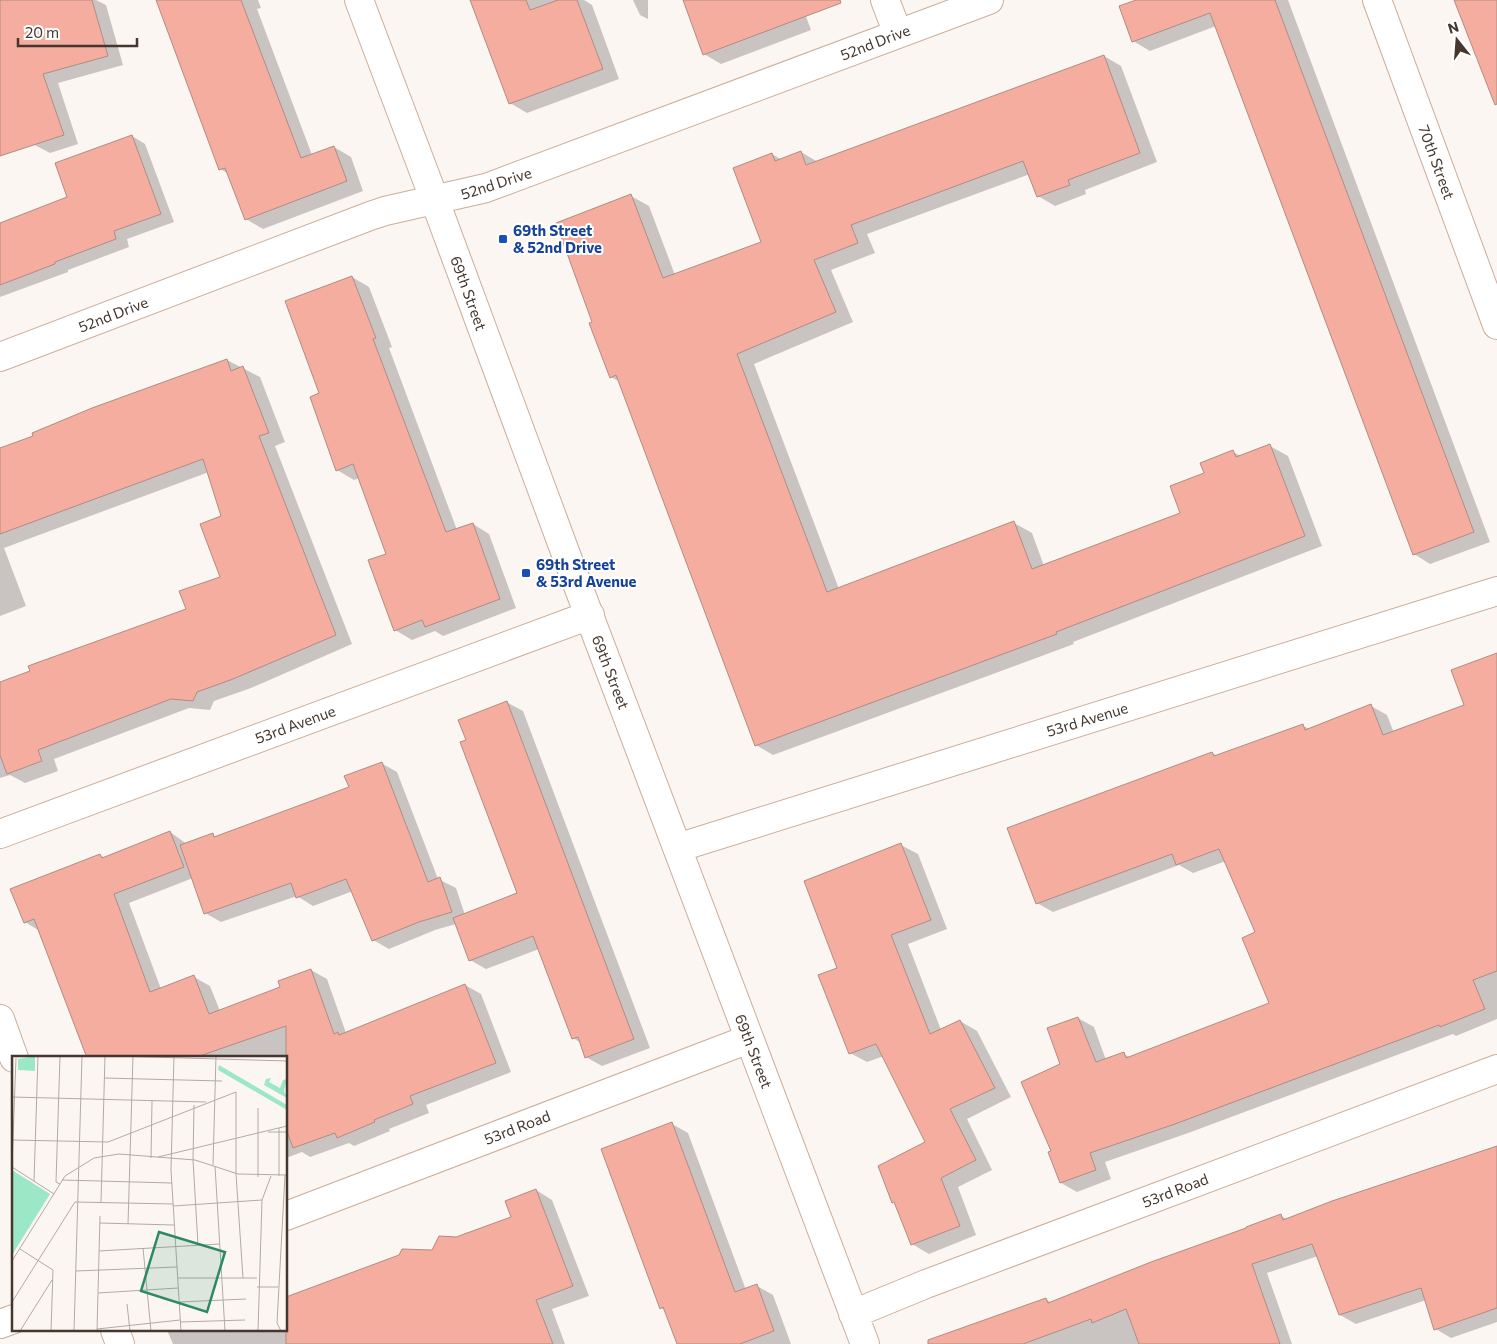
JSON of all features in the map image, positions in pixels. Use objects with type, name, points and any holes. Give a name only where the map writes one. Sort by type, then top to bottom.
[{"type":"street","name":"69th Street","points":[[359,0],[865,1344]]},
{"type":"street","points":[[885,0],[898,34]]},
{"type":"street","name":"52nd Drive","points":[[0,357],[377,214],[486,188],[989,0]]},
{"type":"street","name":"70th Street","points":[[1376,0],[1497,324]]},
{"type":"street","name":"53rd Avenue","points":[[677,848],[1497,590]]},
{"type":"street","name":"53rd Avenue","points":[[0,834],[590,615]]},
{"type":"street","points":[[0,1019],[13,1056]]},
{"type":"street","name":"53rd Road","points":[[288,1215],[749,1039]]},
{"type":"street","name":"53rd Road","points":[[853,1314],[935,1281],[1497,1069]]},
{"type":"street","points":[[0,1324],[12,1320]]},
{"type":"street","points":[[116,1332],[120,1344]]},
{"type":"building","points":[[0,0],[92,0],[108,56],[43,74],[64,135],[0,156]]},
{"type":"building","points":[[156,0],[241,0],[301,158],[334,146],[347,181],[245,220],[225,168],[219,170]]},
{"type":"building","points":[[470,0],[526,0],[530,10],[558,0],[577,0],[603,69],[509,104]]},
{"type":"building","points":[[683,0],[840,0],[841,3],[703,55]]},
{"type":"building","points":[[1136,0],[1275,0],[1474,532],[1413,555],[1210,13],[1132,42],[1119,6]]},
{"type":"building","points":[[1454,0],[1497,0],[1497,104],[1495,105]]},
{"type":"building","points":[[1104,55],[1140,153],[1068,180],[1070,185],[1037,197],[1023,161],[851,225],[858,243],[814,260],[836,312],[737,354],[827,592],[1014,521],[1032,569],[1180,513],[1170,486],[1204,473],[1200,463],[1233,450],[1236,457],[1270,444],[1305,536],[1056,632],[1057,634],[755,746],[616,375],[610,378],[589,323],[592,322],[556,223],[631,194],[663,278],[761,242],[733,168],[772,153],[775,161],[801,151],[806,165]]},
{"type":"building","points":[[132,135],[161,214],[114,231],[116,239],[0,285],[0,223],[67,197],[55,163]]},
{"type":"building","points":[[352,276],[376,338],[373,339],[446,532],[473,523],[500,599],[425,627],[422,620],[394,631],[368,560],[386,554],[353,464],[336,471],[310,397],[319,393],[285,301]]},
{"type":"building","points":[[227,359],[231,371],[243,366],[269,433],[259,436],[336,635],[233,679],[197,692],[193,701],[171,699],[38,750],[42,761],[7,774],[0,755],[0,682],[30,671],[28,666],[186,609],[179,591],[220,577],[200,524],[221,516],[203,459],[0,534],[0,448],[33,436],[32,433],[92,408]]},
{"type":"building","points":[[1497,653],[1497,971],[1473,980],[1485,1009],[1175,1124],[1090,1153],[1096,1170],[1060,1183],[1048,1152],[1051,1151],[1021,1082],[1060,1064],[1047,1028],[1078,1017],[1096,1062],[1124,1052],[1126,1058],[1269,1003],[1242,938],[1255,932],[1219,849],[1176,865],[1172,854],[1036,904],[1007,828],[1212,752],[1214,756],[1303,724],[1305,730],[1371,704],[1383,735],[1464,705],[1451,670]]},
{"type":"building","points":[[507,701],[634,1039],[585,1058],[578,1037],[572,1039],[533,936],[469,961],[453,918],[517,893],[460,742],[466,740],[458,720]]},
{"type":"building","points":[[382,762],[428,882],[440,877],[452,912],[419,922],[372,941],[346,879],[296,898],[291,883],[204,914],[180,845],[213,833],[214,837],[349,787],[344,776]]},
{"type":"building","points":[[170,831],[184,867],[114,894],[150,992],[194,975],[209,1014],[280,987],[278,981],[311,969],[334,1034],[338,1032],[339,1035],[465,984],[496,1063],[410,1096],[413,1104],[337,1138],[335,1133],[293,1148],[288,1134],[286,1026],[200,1056],[86,1056],[34,919],[24,923],[10,889],[100,854],[102,858]]},
{"type":"building","points":[[901,843],[931,920],[891,935],[930,1034],[960,1020],[995,1088],[950,1109],[976,1160],[941,1178],[960,1226],[911,1245],[878,1166],[925,1142],[876,1044],[849,1054],[818,975],[837,968],[804,881]]},
{"type":"building","points":[[672,1122],[735,1292],[757,1284],[774,1331],[740,1344],[677,1344],[663,1307],[660,1309],[601,1149]]},
{"type":"building","points":[[1497,1146],[1497,1308],[1434,1330],[1421,1288],[1339,1315],[1312,1244],[1252,1264],[1280,1344],[1139,1344],[1126,1309],[1092,1323],[1091,1319],[1023,1344],[928,1344],[928,1340],[1046,1298],[1048,1303],[1151,1262],[1281,1214],[1283,1220],[1332,1201]]},
{"type":"building","points":[[536,1189],[573,1286],[536,1300],[553,1344],[286,1344],[288,1296],[399,1255],[402,1249],[432,1250],[439,1236],[456,1237],[511,1217],[505,1201]]},
{"type":"place","name":"69th Street & 52nd Drive","points":[[503,239]]},
{"type":"place","name":"69th Street & 53rd Avenue","points":[[526,573]]}]
